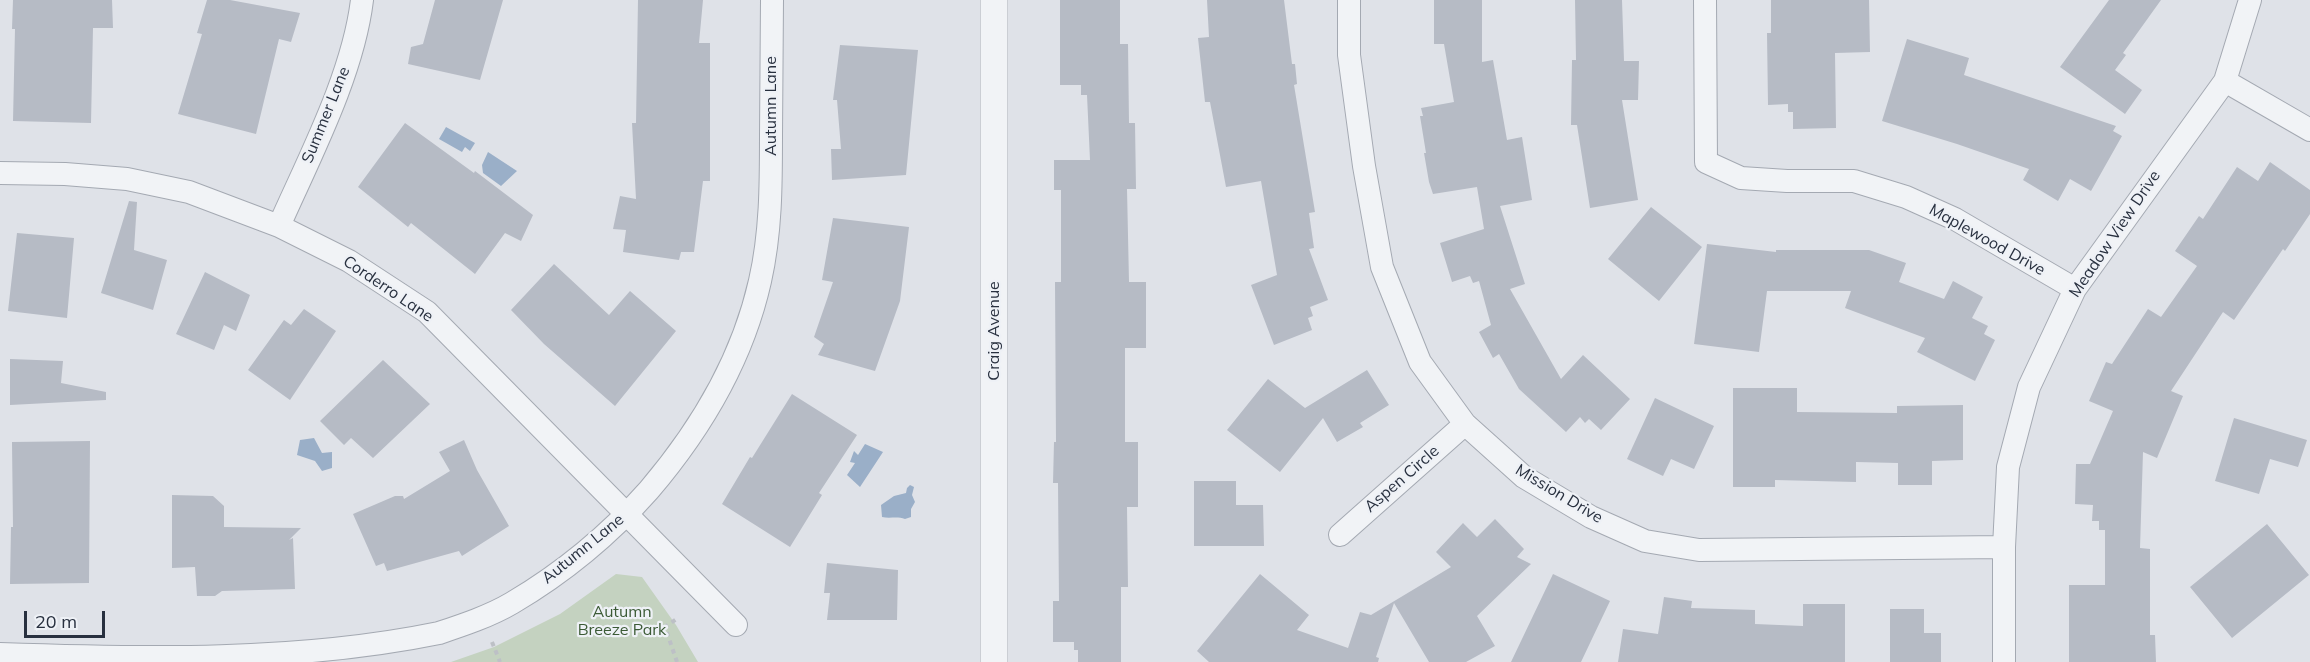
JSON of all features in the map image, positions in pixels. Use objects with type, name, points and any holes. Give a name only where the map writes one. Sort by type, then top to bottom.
[{"type":"street","name":"Summer Lane","points":[[279,226],[329,114],[346,65],[362,0]]},
{"type":"street","name":"Autumn Lane","points":[[0,654],[178,661],[298,659],[347,654],[402,644],[462,626],[511,604],[570,564],[627,514],[675,460],[712,406],[736,357],[760,282],[771,207],[772,0]]},
{"type":"street","name":"Craig Avenue","points":[[993,662],[994,0]]},
{"type":"street","name":"Mission Drive","points":[[1349,0],[1349,56],[1364,166],[1382,267],[1420,362],[1465,424],[1524,477],[1591,516],[1646,541],[1698,550],[2004,548]]},
{"type":"street","name":"Maplewood Drive","points":[[1705,0],[1706,162],[1741,178],[1787,182],[1854,181],[1906,197],[1955,219],[2075,289]]},
{"type":"street","name":"Meadow View Drive","points":[[2004,662],[2004,548],[2008,467],[2029,387],[2075,289],[2225,81],[2250,0]]},
{"type":"street","points":[[2225,81],[2310,130]]},
{"type":"street","name":"Corderro Lane","points":[[0,172],[127,179],[189,192],[279,226],[349,261],[427,312],[736,625]]},
{"type":"street","name":"Aspen Circle","points":[[1340,535],[1465,424]]},
{"type":"path","points":[[677,662],[665,627],[678,618]]},
{"type":"path","points":[[492,642],[500,662]]},
{"type":"green space","name":"Autumn Breeze Park","points":[[616,574],[642,577],[676,625],[698,662],[451,662],[494,647],[560,614]]},
{"type":"water","points":[[446,127],[475,143],[470,151],[465,147],[462,152],[439,139]]},
{"type":"water","points":[[488,152],[517,171],[501,186],[483,173],[482,165]]},
{"type":"water","points":[[314,438],[322,453],[332,452],[332,468],[322,471],[315,461],[297,455],[300,440]]},
{"type":"water","points":[[865,444],[883,452],[860,487],[847,475],[855,463],[850,462],[854,451],[858,455]]},
{"type":"water","points":[[910,485],[914,487],[912,495],[915,502],[911,509],[911,517],[905,519],[882,517],[881,505],[894,496],[906,493]]},
{"type":"building","points":[[13,0],[112,0],[113,28],[93,28],[91,123],[13,121],[15,29],[12,29]]},
{"type":"building","points":[[207,0],[230,0],[300,13],[291,42],[279,39],[256,134],[178,114],[202,34],[197,33]]},
{"type":"building","points":[[435,0],[503,0],[480,80],[408,64],[411,47],[423,44]]},
{"type":"building","points":[[638,0],[703,0],[699,43],[710,43],[710,181],[703,181],[694,252],[681,252],[679,260],[623,252],[626,230],[613,229],[620,196],[636,199],[632,123],[636,123]]},
{"type":"building","points":[[1060,0],[1120,0],[1120,44],[1128,44],[1129,123],[1135,123],[1136,189],[1127,189],[1129,282],[1146,282],[1146,348],[1125,348],[1125,442],[1138,442],[1138,507],[1127,507],[1128,587],[1121,587],[1121,662],[1078,662],[1078,650],[1074,650],[1074,642],[1053,642],[1053,601],[1059,601],[1058,483],[1053,483],[1054,442],[1056,442],[1055,282],[1061,282],[1061,190],[1054,190],[1054,160],[1090,160],[1087,95],[1081,95],[1081,85],[1060,85]]},
{"type":"building","points":[[1207,0],[1284,0],[1292,64],[1295,64],[1297,84],[1294,85],[1315,212],[1309,213],[1314,248],[1309,249],[1328,300],[1310,307],[1313,316],[1308,318],[1312,330],[1274,345],[1251,285],[1277,275],[1261,181],[1226,187],[1210,102],[1205,102],[1198,38],[1209,37]]},
{"type":"building","points":[[1434,0],[1482,0],[1482,62],[1493,60],[1507,140],[1522,137],[1532,200],[1500,206],[1525,284],[1510,289],[1561,379],[1583,355],[1630,399],[1601,430],[1589,419],[1585,423],[1580,417],[1566,432],[1519,389],[1499,354],[1493,358],[1479,332],[1491,325],[1479,281],[1473,283],[1470,276],[1452,282],[1440,243],[1484,229],[1477,187],[1433,194],[1429,182],[1420,116],[1423,116],[1421,108],[1454,102],[1444,44],[1434,44]]},
{"type":"building","points":[[1575,0],[1622,0],[1624,61],[1639,61],[1638,100],[1622,100],[1638,200],[1590,208],[1577,125],[1571,125],[1572,60],[1576,60]]},
{"type":"building","points":[[1771,0],[1869,0],[1870,52],[1835,53],[1836,128],[1793,129],[1793,112],[1788,112],[1788,104],[1768,105],[1767,33],[1771,33]]},
{"type":"building","points":[[2109,0],[2161,0],[2123,53],[2126,55],[2115,70],[2142,90],[2125,114],[2060,67]]},
{"type":"building","points":[[1907,39],[1969,58],[1964,75],[2116,126],[2113,131],[2122,136],[2091,191],[2070,179],[2058,201],[2023,180],[2029,169],[1882,121]]},
{"type":"building","points":[[840,45],[918,50],[906,175],[832,180],[831,149],[841,149],[837,100],[833,100]]},
{"type":"building","points":[[405,123],[474,173],[475,171],[533,215],[521,241],[505,233],[475,274],[411,223],[408,227],[358,187]]},
{"type":"building","points":[[2270,162],[2310,190],[2310,214],[2234,320],[2223,312],[2171,391],[2183,396],[2157,458],[2143,452],[2140,548],[2150,549],[2150,635],[2155,635],[2156,662],[2069,662],[2069,585],[2105,585],[2105,530],[2099,530],[2099,521],[2092,521],[2093,505],[2075,504],[2076,464],[2090,464],[2113,411],[2089,401],[2106,362],[2112,364],[2148,309],[2161,317],[2197,266],[2175,251],[2199,216],[2203,219],[2237,167],[2258,181]]},
{"type":"building","points":[[129,201],[137,202],[134,250],[167,260],[153,310],[101,293]]},
{"type":"building","points":[[1651,207],[1702,247],[1659,301],[1608,259]]},
{"type":"building","points":[[833,218],[909,227],[900,301],[875,371],[818,355],[824,344],[814,337],[833,282],[822,280]]},
{"type":"building","points":[[17,233],[74,238],[67,318],[8,311]]},
{"type":"building","points":[[1707,244],[1776,252],[1776,250],[1869,250],[1906,263],[1899,282],[1944,299],[1953,281],[1983,297],[1972,318],[1988,326],[1984,334],[1995,340],[1975,381],[1917,352],[1925,338],[1845,308],[1851,291],[1767,291],[1759,352],[1694,344]]},
{"type":"building","points":[[554,264],[609,315],[630,291],[676,331],[615,406],[544,344],[511,310]]},
{"type":"building","points":[[205,272],[250,295],[236,331],[224,325],[214,350],[176,334]]},
{"type":"building","points":[[304,309],[336,331],[290,400],[248,370],[284,320],[291,325]]},
{"type":"building","points":[[10,359],[63,361],[61,383],[106,392],[106,400],[10,405]]},
{"type":"building","points":[[383,360],[430,404],[373,458],[351,438],[344,445],[320,421]]},
{"type":"building","points":[[1367,370],[1389,405],[1360,423],[1363,427],[1337,442],[1323,418],[1280,472],[1227,430],[1268,379],[1305,408]]},
{"type":"building","points":[[1733,388],[1797,388],[1797,412],[1897,413],[1897,406],[1963,405],[1963,460],[1932,461],[1932,485],[1898,485],[1898,463],[1856,462],[1856,482],[1775,480],[1775,487],[1733,487]]},
{"type":"building","points":[[792,394],[857,435],[819,493],[822,495],[790,547],[722,504]]},
{"type":"building","points":[[1655,398],[1714,426],[1694,469],[1671,459],[1663,476],[1627,459]]},
{"type":"building","points":[[2234,418],[2307,440],[2298,467],[2270,459],[2259,494],[2215,481]]},
{"type":"building","points":[[464,440],[477,470],[509,526],[462,556],[459,551],[387,571],[384,563],[376,566],[353,514],[395,496],[403,496],[404,499],[450,471],[439,452]]},
{"type":"building","points":[[90,441],[89,583],[10,584],[11,527],[13,527],[12,442]]},
{"type":"building","points":[[1194,481],[1236,481],[1236,505],[1263,505],[1264,546],[1194,546]]},
{"type":"building","points":[[172,495],[213,496],[224,506],[224,527],[301,528],[289,540],[293,538],[295,589],[222,591],[215,596],[197,596],[195,567],[172,568]]},
{"type":"building","points":[[1495,519],[1524,549],[1517,557],[1531,564],[1477,616],[1495,646],[1466,662],[1429,662],[1394,603],[1376,657],[1379,658],[1378,662],[1209,662],[1197,651],[1260,574],[1309,615],[1297,630],[1348,648],[1360,612],[1371,615],[1451,567],[1436,552],[1463,523],[1477,537]]},
{"type":"building","points":[[2267,524],[2309,575],[2232,638],[2190,587]]},
{"type":"building","points":[[827,563],[898,570],[897,620],[827,620],[830,593],[824,593]]},
{"type":"building","points":[[1553,574],[1610,601],[1581,662],[1511,662]]},
{"type":"building","points":[[1664,597],[1692,601],[1691,608],[1755,610],[1755,624],[1803,626],[1803,604],[1845,604],[1845,662],[1618,662],[1623,629],[1658,634]]},
{"type":"building","points":[[1890,609],[1924,609],[1924,633],[1941,633],[1941,662],[1890,662]]}]
